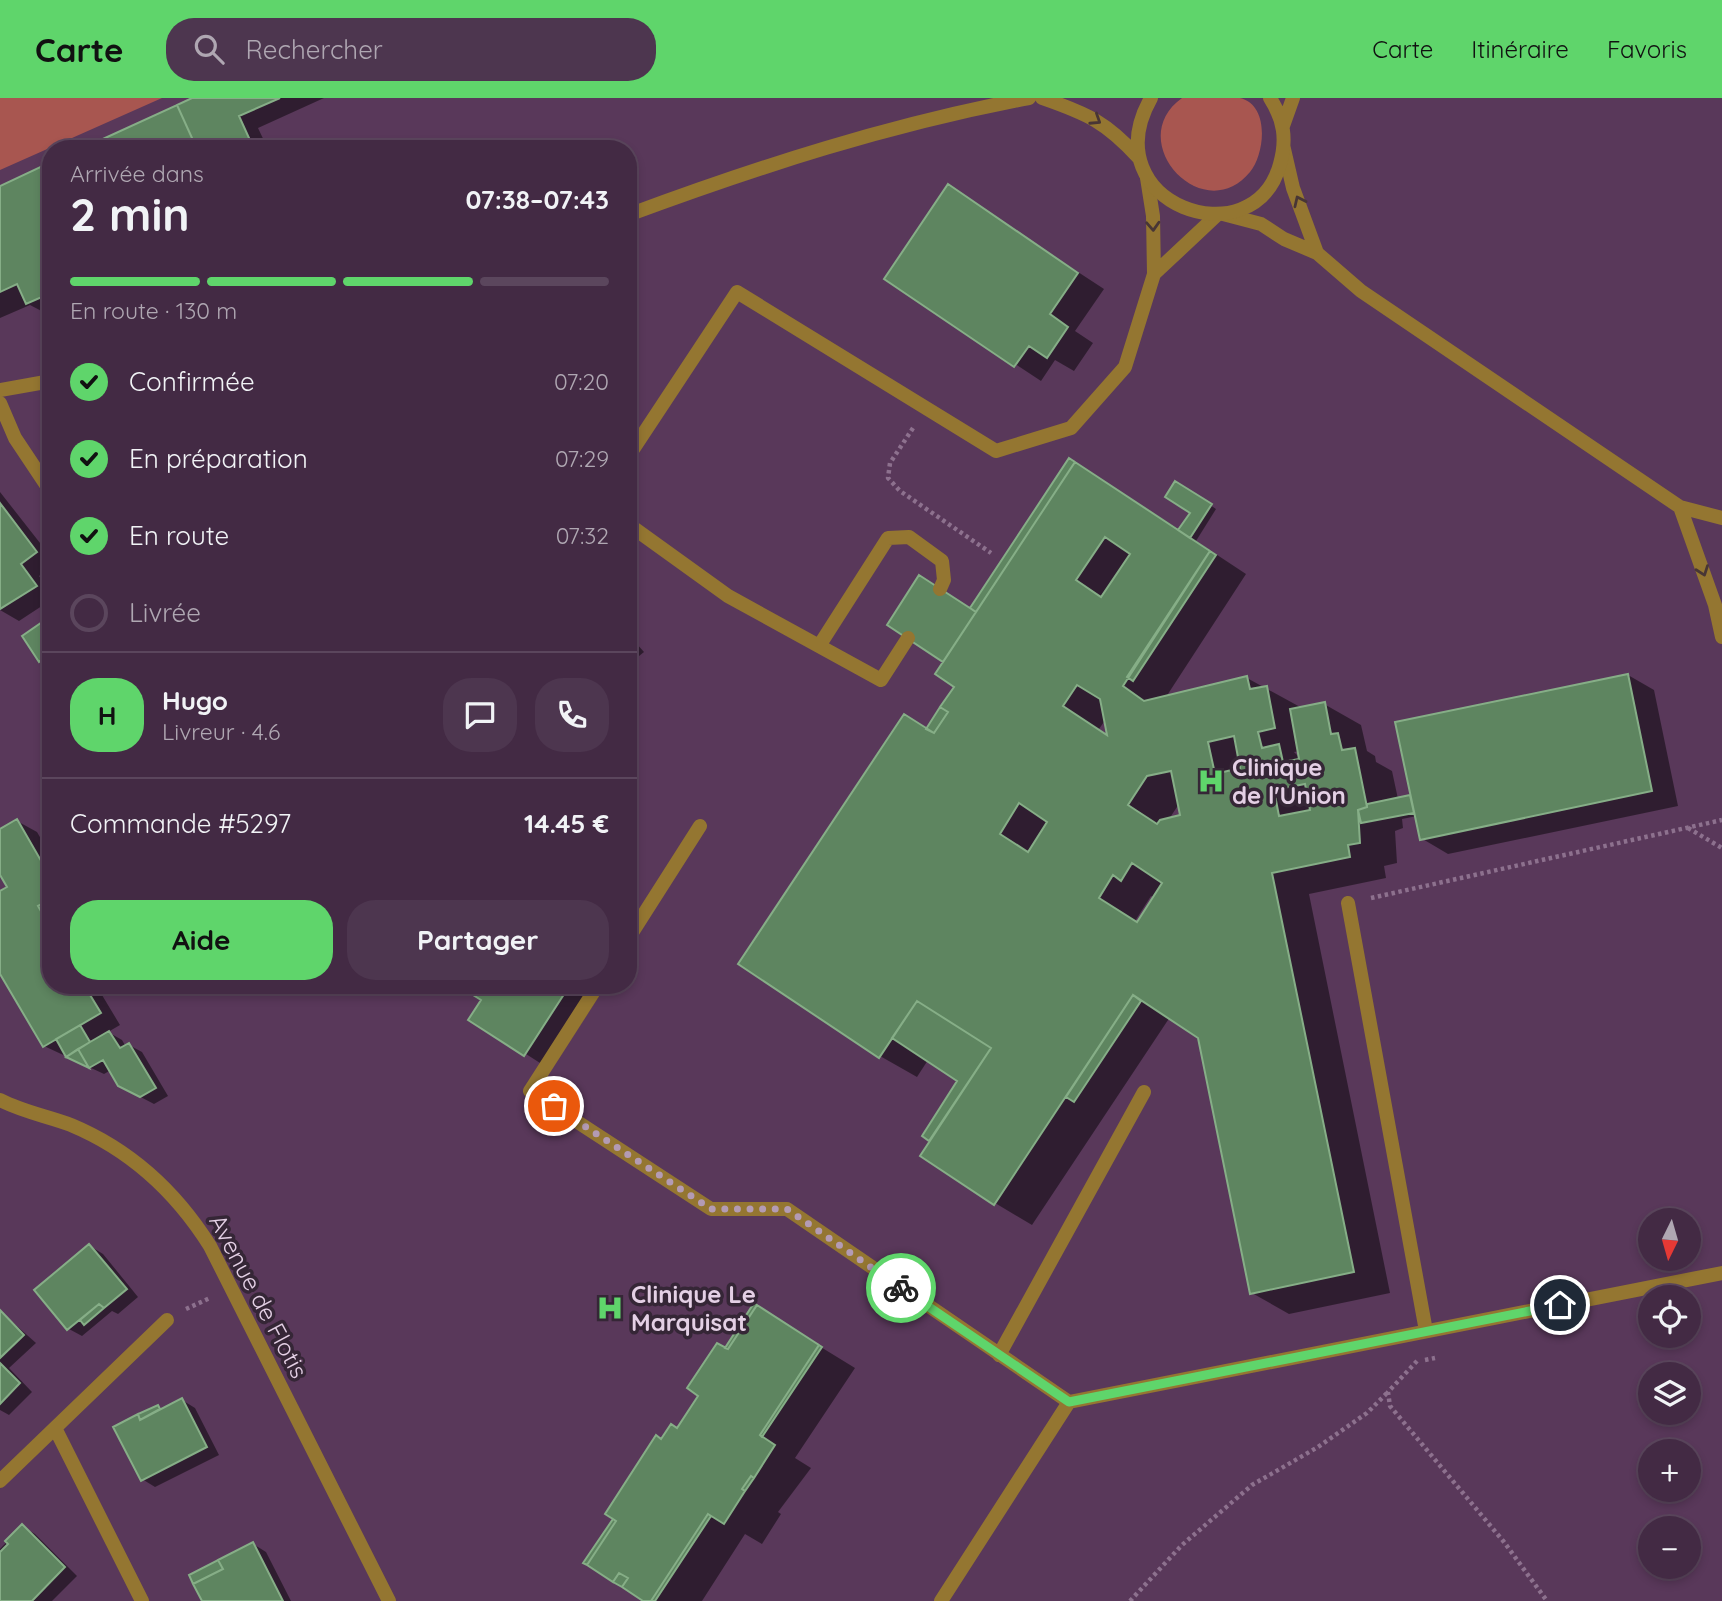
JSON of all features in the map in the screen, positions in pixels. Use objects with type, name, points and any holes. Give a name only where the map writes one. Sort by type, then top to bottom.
[{"type":"street","points":[[637,212],[841,141],[943,114],[1029,98]]},
{"type":"street","points":[[1042,98],[1088,114],[1118,134],[1139,158]]},
{"type":"street","points":[[637,443],[737,292],[996,452],[1071,428],[1125,367],[1154,274],[1153,216],[1146,178],[1139,158],[1137,136],[1142,114],[1151,98]]},
{"type":"street","points":[[1270,98],[1283,126]]},
{"type":"street","points":[[1293,98],[1283,126],[1284,149],[1293,188],[1317,253]]},
{"type":"street","points":[[1154,274],[1221,214],[1246,206],[1265,191],[1278,172],[1284,149]]},
{"type":"street","points":[[1146,178],[1160,195],[1177,206],[1197,214],[1221,214],[1261,224],[1284,239],[1317,253],[1361,291],[1680,507],[1722,519]]},
{"type":"street","points":[[0,390],[42,383]]},
{"type":"street","points":[[0,403],[15,439],[42,479]]},
{"type":"street","points":[[1680,507],[1716,605],[1722,637]]},
{"type":"street","points":[[637,530],[728,596],[881,681],[908,639]]},
{"type":"street","points":[[819,646],[888,538],[909,537],[942,561],[944,580],[940,589]]},
{"type":"street","points":[[637,925],[700,826]]},
{"type":"street","points":[[1348,903],[1426,1331]]},
{"type":"street","points":[[592,994],[530,1091],[711,1209],[787,1209],[1069,1402],[1722,1273]]},
{"type":"street","points":[[999,1355],[1144,1092]]},
{"type":"street","name":"Avenue de Flotis","points":[[0,1100],[17,1109],[70,1125],[107,1143],[142,1166],[190,1215],[232,1289],[389,1601]]},
{"type":"street","points":[[0,1481],[167,1320]]},
{"type":"street","points":[[941,1601],[1069,1402]]},
{"type":"street","points":[[55,1428],[142,1601]]},
{"type":"path","points":[[926,408],[890,463],[888,478],[900,491],[991,553]]},
{"type":"path","points":[[1348,903],[1722,820]]},
{"type":"path","points":[[1687,828],[1722,848]]},
{"type":"path","points":[[167,1320],[232,1289]]},
{"type":"path","points":[[1130,1601],[1182,1545],[1252,1485],[1318,1447],[1367,1413],[1414,1362],[1435,1358]]},
{"type":"path","points":[[1388,1392],[1390,1406],[1504,1542],[1546,1601]]},
{"type":"shaded area","points":[[0,98],[162,98],[68,140],[42,140],[42,151],[0,170]]},
{"type":"shaded area","points":[[1182,98],[1240,98],[1250,102],[1256,110],[1262,131],[1259,154],[1250,172],[1231,187],[1211,191],[1192,185],[1176,173],[1165,155],[1161,136],[1166,116]]},
{"type":"building","points":[[192,98],[280,98],[239,116],[250,140],[193,140],[177,105]]},
{"type":"building","points":[[177,105],[193,140],[101,140]]},
{"type":"building","points":[[42,166],[42,297],[26,304],[17,284],[0,292],[0,186]]},
{"type":"building","points":[[948,184],[1078,273],[1050,314],[1068,327],[1047,358],[1029,346],[1014,367],[884,279]]},
{"type":"building","points":[[1069,458],[1075,462],[976,612],[970,608]]},
{"type":"building","points":[[1075,462],[1210,551],[1123,686],[1144,701],[1247,676],[1250,689],[1267,686],[1275,728],[1258,732],[1262,748],[1279,744],[1283,762],[1299,759],[1290,709],[1325,702],[1331,734],[1338,733],[1342,750],[1355,748],[1367,807],[1358,810],[1360,843],[1348,845],[1350,857],[1272,873],[1354,1272],[1250,1294],[1198,1038],[1133,995],[994,1205],[920,1156],[991,1048],[917,1001],[879,1058],[738,964],[904,714],[934,733],[948,712],[940,707],[954,687],[935,674]],"holes":[[[1105,537],[1130,554],[1101,597],[1076,580]],[[1077,685],[1100,699],[1107,735],[1063,706]],[[1234,736],[1240,768],[1215,774],[1208,742]],[[1171,771],[1180,815],[1160,820],[1157,824],[1128,805],[1147,776]],[[1305,784],[1310,810],[1279,816],[1274,790]],[[1019,803],[1047,822],[1028,852],[1000,834]],[[1132,863],[1162,883],[1137,922],[1099,898],[1113,875],[1121,881]]]},
{"type":"building","points":[[1175,481],[1212,504],[1190,538],[1178,530],[1190,513],[1165,497]]},
{"type":"building","points":[[0,503],[37,552],[21,564],[37,586],[0,609]]},
{"type":"building","points":[[1210,551],[1216,555],[1133,681],[1127,677]]},
{"type":"building","points":[[919,575],[976,612],[943,662],[887,625]]},
{"type":"building","points":[[42,622],[42,659],[39,662],[22,636]]},
{"type":"building","points":[[1628,674],[1652,791],[1420,840],[1395,722]]},
{"type":"building","points":[[940,707],[948,712],[934,733],[926,729]]},
{"type":"building","points":[[1410,795],[1414,813],[1361,823],[1358,810],[1367,807],[1367,804]]},
{"type":"building","points":[[17,819],[42,862],[42,904],[38,906],[42,913],[42,994],[89,994],[101,1013],[43,1047],[0,974],[0,891],[7,887],[0,875],[0,829]]},
{"type":"building","points":[[471,994],[564,994],[524,1056],[468,1020],[481,1000]]},
{"type":"building","points":[[1133,995],[1141,1001],[1074,1102],[1066,1097]]},
{"type":"building","points":[[917,1001],[991,1048],[929,1141],[922,1136],[957,1081],[892,1038]]},
{"type":"building","points":[[80,1025],[90,1042],[66,1057],[56,1039]]},
{"type":"building","points":[[109,1031],[120,1048],[129,1043],[156,1088],[140,1097],[118,1086],[103,1060],[89,1068],[78,1049]]},
{"type":"building","points":[[78,1049],[89,1068],[66,1057]]},
{"type":"building","points":[[89,1244],[127,1289],[104,1308],[99,1304],[67,1330],[34,1290]]},
{"type":"building","points":[[754,1303],[757,1305],[728,1349],[725,1348]]},
{"type":"building","points":[[99,1304],[104,1308],[84,1325],[80,1320]]},
{"type":"building","points":[[757,1305],[819,1345],[760,1435],[775,1445],[754,1478],[751,1476],[742,1489],[745,1491],[724,1524],[708,1514],[651,1601],[643,1601],[622,1587],[628,1578],[619,1573],[613,1582],[587,1565],[616,1521],[605,1514],[656,1435],[661,1439],[671,1424],[677,1428],[698,1396],[687,1388],[717,1343],[728,1349]]},
{"type":"building","points":[[0,1310],[24,1335],[0,1358]]},
{"type":"building","points":[[819,1345],[822,1347],[762,1437],[760,1435]]},
{"type":"building","points":[[0,1363],[20,1383],[0,1404]]},
{"type":"building","points":[[182,1398],[207,1447],[141,1481],[113,1427],[138,1414],[140,1420]]},
{"type":"building","points":[[158,1405],[160,1409],[140,1420],[138,1414]]},
{"type":"building","points":[[751,1476],[754,1478],[745,1491],[742,1489]]},
{"type":"building","points":[[708,1514],[711,1516],[655,1601],[651,1601]]},
{"type":"building","points":[[613,1519],[616,1521],[587,1565],[583,1563]]},
{"type":"building","points":[[22,1524],[65,1567],[32,1601],[0,1601],[0,1552],[8,1544],[5,1541]]},
{"type":"building","points":[[253,1542],[283,1601],[202,1601],[193,1584],[223,1569],[218,1560]]},
{"type":"building","points":[[218,1560],[223,1569],[193,1584],[189,1575]]},
{"type":"building","points":[[619,1573],[628,1578],[622,1587],[613,1582]]},
{"type":"way so far","points":[[554,1106],[711,1209],[787,1209],[901,1288]]},
{"type":"place","name":"Clinique de l'Union","points":[[1211,781]]},
{"type":"place","name":"Clinique Le Marquisat","points":[[610,1308]]},
{"type":"route","points":[[901,1288],[1069,1402],[1560,1305]]}]
